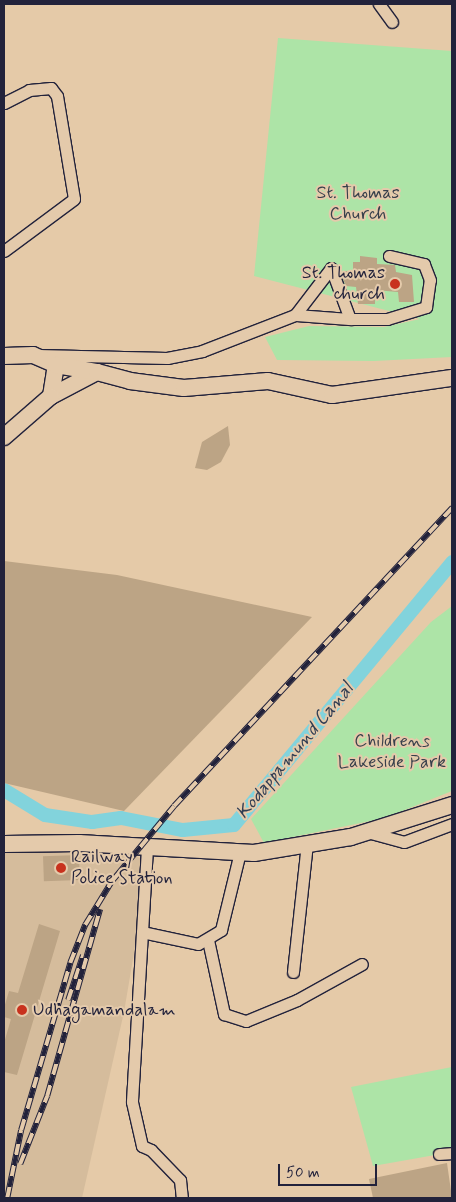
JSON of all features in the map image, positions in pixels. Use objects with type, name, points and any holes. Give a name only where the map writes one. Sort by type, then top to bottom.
[{"type":"street","points":[[379,4],[392,22]]},
{"type":"street","points":[[4,103],[29,90],[51,88],[57,96],[74,199],[4,251]]},
{"type":"street","points":[[4,356],[166,358],[202,352],[295,315],[350,319],[387,319],[426,307],[430,280],[424,264],[389,256]]},
{"type":"street","points":[[295,315],[331,268],[350,319]]},
{"type":"street","points":[[32,355],[56,365],[184,388],[268,381],[332,396],[452,378]]},
{"type":"street","points":[[51,396],[56,365]]},
{"type":"street","points":[[4,436],[51,396],[97,372]]},
{"type":"street","points":[[4,844],[80,843],[240,852],[307,844],[367,832],[452,805]]},
{"type":"street","points":[[367,832],[404,842],[452,824]]},
{"type":"street","points":[[293,972],[307,844]]},
{"type":"street","points":[[147,848],[132,1102],[142,1146],[151,1150],[180,1180],[182,1198]]},
{"type":"street","points":[[142,932],[198,944],[208,940],[222,930],[240,852]]},
{"type":"street","points":[[208,940],[224,1014],[246,1021],[298,1000],[362,964]]},
{"type":"street","points":[[439,1154],[452,1153]]},
{"type":"shaded area","points":[[128,851],[149,864],[124,1012],[82,1198],[4,1198],[4,853]]},
{"type":"green space","name":"St. Thomas Church","points":[[278,38],[452,51],[452,357],[374,361],[277,360],[265,337],[309,326],[384,327],[420,319],[254,276]]},
{"type":"green space","name":"Childrens Lakeside Park","points":[[452,606],[452,791],[385,818],[264,843],[251,819],[431,622]]},
{"type":"green space","points":[[452,1067],[452,1152],[373,1166],[351,1087]]},
{"type":"building","points":[[360,256],[377,258],[377,264],[395,265],[396,272],[412,275],[414,302],[399,302],[398,292],[375,290],[375,304],[358,304],[356,287],[346,286],[342,277],[343,271],[353,271],[353,262],[360,262]]},
{"type":"building","points":[[228,426],[230,445],[221,462],[207,470],[195,468],[202,442]]},
{"type":"building","points":[[4,561],[117,575],[312,617],[124,811],[4,783]]},
{"type":"building","name":"Railway Police Station","points":[[79,855],[80,880],[44,881],[43,856]]},
{"type":"building","points":[[39,924],[60,931],[17,1075],[4,1072],[4,1043],[11,1019],[4,1017],[4,1008],[9,991],[18,993]]},
{"type":"building","points":[[447,1163],[452,1198],[373,1198],[369,1179]]},
{"type":"waterway","name":"Kodappamund Canal","points":[[4,790],[45,815],[92,822],[121,818],[183,830],[234,825],[452,562]]},
{"type":"railway","points":[[7,1198],[21,1130],[70,963],[85,925],[112,881],[174,806],[452,508]]},
{"type":"railway","points":[[20,1164],[47,1096],[100,909]]},
{"type":"railway","points":[[68,1000],[83,955]]},
{"type":"place","name":"St. Thomas church","points":[[395,284]]},
{"type":"place","name":"Railway Police Station","points":[[61,868]]},
{"type":"place","name":"Udhagamandalam","points":[[22,1010]]}]
